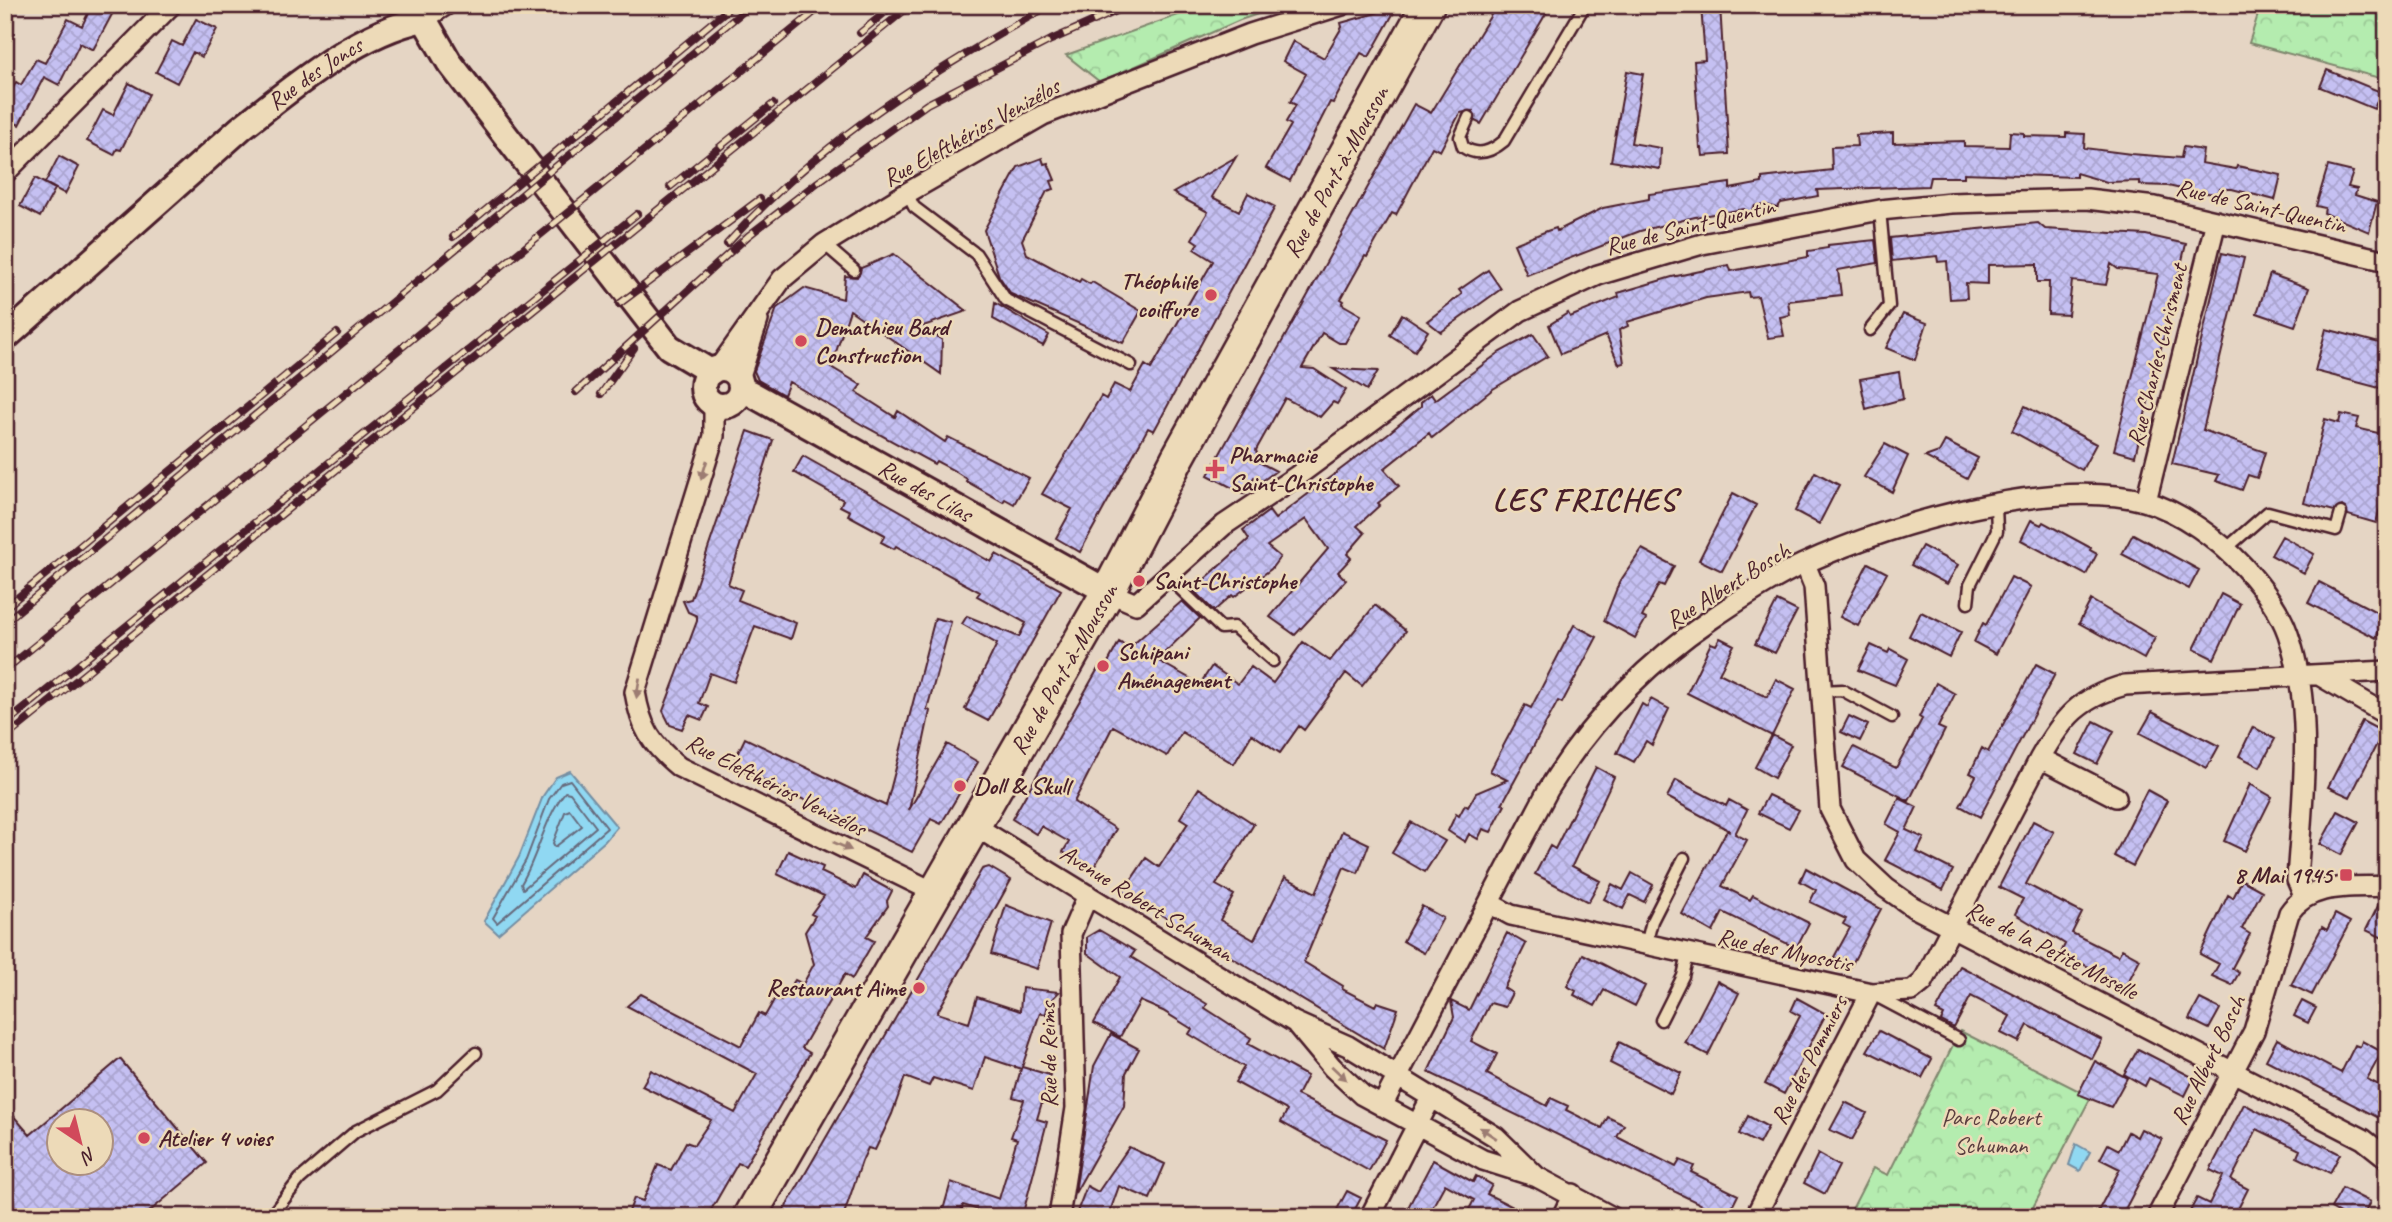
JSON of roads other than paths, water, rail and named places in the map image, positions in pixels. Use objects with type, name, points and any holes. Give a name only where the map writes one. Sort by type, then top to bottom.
[{"type":"main road","name":"Rue de Pont-à-Mousson","points":[[749,1217],[1108,592],[1182,451],[1428,5]]},
{"type":"street","points":[[5,173],[171,5]]},
{"type":"street","points":[[446,5],[424,19],[449,62],[668,346],[672,359],[721,384]]},
{"type":"street","name":"Rue Elefthérios Venizélos","points":[[936,893],[679,767],[657,749],[639,720],[635,692],[715,436],[721,384],[765,300],[782,279],[824,244],[906,193],[1044,115],[1250,34],[1342,5]]},
{"type":"street","name":"Rue des Joncs","points":[[5,338],[241,128],[278,99],[370,37],[400,23],[424,19]]},
{"type":"street","name":"Rue de Saint-Quentin","points":[[1108,592],[1136,604],[1224,525],[1297,476],[1520,311],[1598,275],[1702,244],[1880,210],[1951,203],[2087,200],[2155,207],[2387,261]]},
{"type":"street","name":"Rue Charles Chrisment","points":[[2146,502],[2216,221]]},
{"type":"street","name":"Rue des Lilas","points":[[721,384],[750,393],[1108,592]]},
{"type":"street","name":"Rue Albert Bosch","points":[[1382,1106],[1570,754],[1605,711],[1649,666],[1709,621],[1805,564],[1886,533],[1938,517],[2052,497],[2104,496],[2146,502],[2188,521],[2227,548],[2260,585],[2287,632],[2298,674],[2304,749],[2297,880],[2304,896],[2290,913],[2262,1010],[2157,1217]]},
{"type":"street","name":"Rue de la Petite Moselle","points":[[1805,564],[1814,586],[1826,792],[1835,824],[1856,860],[1886,888],[1951,927],[2233,1070],[2362,1139],[2387,1158]]},
{"type":"street","points":[[2298,674],[2387,671]]},
{"type":"street","name":"Rue des Pommiers","points":[[1755,1217],[1871,993],[1912,991],[1923,982],[2040,758],[2056,730],[2070,713],[2096,693],[2124,685],[2298,674]]},
{"type":"street","points":[[2319,675],[2387,715]]},
{"type":"street","points":[[2040,758],[2116,797]]},
{"type":"street","name":"Avenue Robert Schuman","points":[[975,826],[1294,1022],[1348,1046],[1397,1079],[1496,1137],[1537,1177]]},
{"type":"street","points":[[2304,896],[2316,891],[2387,886]]},
{"type":"street","name":"Rue de Reims","points":[[1059,1217],[1076,1108],[1071,934],[1088,895]]},
{"type":"street","name":"Rue des Myosotis","points":[[1489,903],[1511,915],[1871,993]]},
{"type":"street","name":"Avenue Robert Schuman","points":[[1294,1022],[1332,1067],[1362,1095],[1483,1160],[1537,1177],[1612,1217]]},
{"type":"street","points":[[1370,1217],[1431,1098]]},
{"type":"street","points":[[1562,1217],[1573,1195]]},
{"type":"lane","points":[[1469,117],[1460,137],[1463,147],[1479,153],[1493,150],[1503,141],[1586,5]]},
{"type":"lane","points":[[906,193],[914,207],[976,254],[1006,300],[1131,365]]},
{"type":"lane","points":[[1870,330],[1889,306],[1880,210]]},
{"type":"lane","points":[[824,244],[854,270]]},
{"type":"lane","points":[[1968,603],[1970,585],[1997,531],[1996,505]]},
{"type":"lane","points":[[2227,548],[2268,512],[2336,530],[2341,513]]},
{"type":"lane","points":[[1168,577],[1221,628],[1234,627],[1273,661]]},
{"type":"lane","points":[[1821,691],[1842,690],[1892,716]]},
{"type":"lane","points":[[1646,945],[1652,921],[1684,858]]},
{"type":"lane","name":"Rue des Myosotis","points":[[1661,1020],[1684,976],[1688,955]]},
{"type":"lane","points":[[1871,993],[1959,1040]]},
{"type":"lane","points":[[270,1217],[300,1180],[356,1131],[437,1090],[476,1053]]},
{"type":"water","points":[[570,771],[617,827],[605,841],[498,934],[484,921],[519,857],[543,796],[556,777]]},
{"type":"water","points":[[2076,1144],[2090,1152],[2080,1171],[2069,1165]]},
{"type":"railway","points":[[453,237],[733,5]]},
{"type":"railway","points":[[5,622],[751,5]]},
{"type":"railway","points":[[5,670],[823,5]]},
{"type":"railway","points":[[860,33],[894,5]]},
{"type":"railway","points":[[5,738],[911,5]]},
{"type":"railway","points":[[727,244],[800,172],[878,111],[962,56],[1050,5]]},
{"type":"railway","points":[[576,392],[748,236],[927,104],[1051,40],[1130,5]]},
{"type":"railway","points":[[670,187],[773,104]]},
{"type":"railway","points":[[619,304],[760,199]]},
{"type":"railway","points":[[5,724],[637,214]]},
{"type":"railway","points":[[5,608],[337,333]]},
{"type":"railway","points":[[601,394],[634,348]]},
{"type":"place","name":"Théophile coiffure","points":[[1211,295]]},
{"type":"place","name":"Demathieu Bard Construction","points":[[801,341]]},
{"type":"place","name":"Pharmacie Saint-Christophe","points":[[1215,469]]},
{"type":"place","name":"Saint-Christophe","points":[[1139,581]]},
{"type":"place","name":"Schipani Aménagement","points":[[1103,666]]},
{"type":"place","name":"Doll & Skull","points":[[960,786]]},
{"type":"place","name":"8 Mai 1945","points":[[2346,875]]},
{"type":"place","name":"Restaurant Aime","points":[[919,988]]},
{"type":"place","name":"Atelier 4 voies","points":[[144,1138]]},
{"type":"district","name":"LES FRICHES","points":[[1585,499]]},
{"type":"park label","name":"Parc Robert Schuman","points":[[1991,1131]]}]
